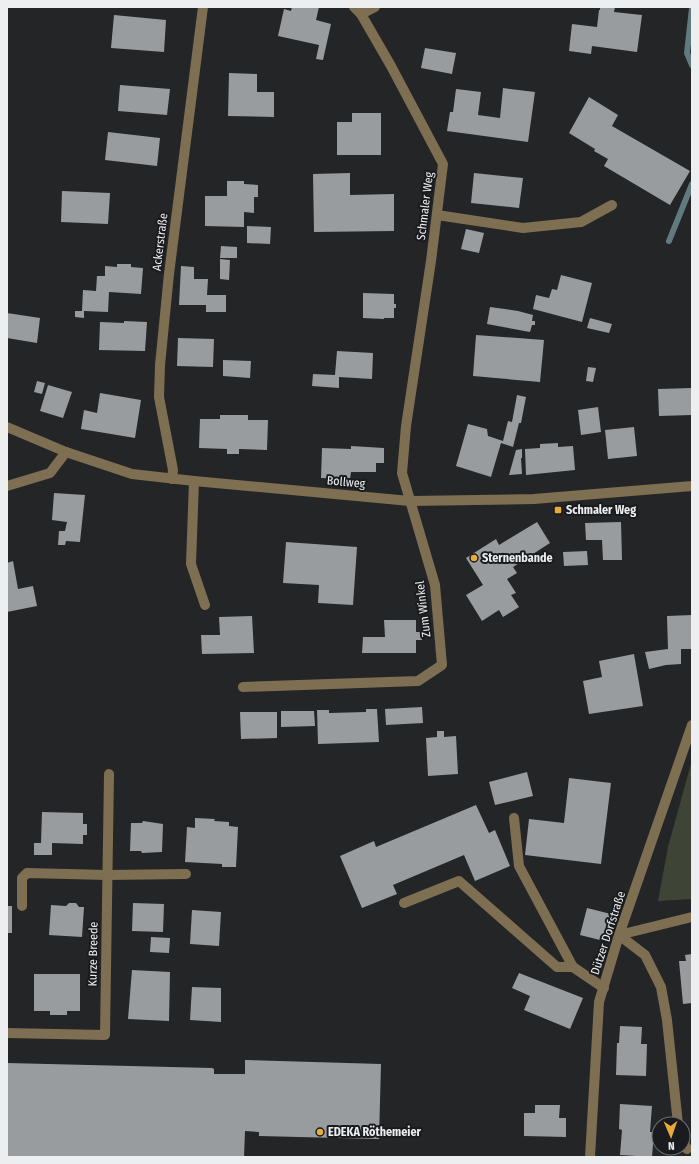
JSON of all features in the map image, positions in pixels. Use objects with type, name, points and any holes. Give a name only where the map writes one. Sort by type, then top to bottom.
[{"type":"street","name":"Ackerstraße","points":[[172,479],[173,470],[159,397],[160,365],[169,274],[203,7]]},
{"type":"street","points":[[358,10],[375,7]]},
{"type":"street","name":"Schmaler Weg","points":[[358,10],[391,66],[443,164],[406,426],[402,473],[410,501]]},
{"type":"street","points":[[437,215],[523,228],[581,222],[612,205]]},
{"type":"street","name":"Bollweg","points":[[7,427],[66,452],[132,474],[194,482],[410,501],[534,499],[692,486]]},
{"type":"street","points":[[7,486],[50,474],[66,452]]},
{"type":"street","points":[[194,482],[191,564],[205,605]]},
{"type":"street","name":"Zum Winkel","points":[[243,687],[418,681],[442,665],[435,585],[410,501]]},
{"type":"street","name":"Dützer Dorfstraße","points":[[590,1157],[599,1002],[620,935],[692,725]]},
{"type":"street","name":"Kurze Breede","points":[[7,1033],[105,1035],[109,774]]},
{"type":"street","points":[[514,818],[519,866],[573,967],[604,988]]},
{"type":"street","points":[[22,906],[22,878],[27,874],[186,874]]},
{"type":"street","points":[[404,903],[459,881],[557,967],[573,967]]},
{"type":"street","points":[[620,935],[692,917]]},
{"type":"street","points":[[620,935],[645,955],[661,987],[667,1020],[677,1116]]},
{"type":"green space","points":[[692,760],[692,899],[658,901],[668,847]]},
{"type":"building","points":[[292,7],[319,7],[316,20],[331,24],[323,60],[316,59],[319,45],[278,36],[284,9],[291,11]]},
{"type":"building","points":[[600,7],[615,7],[614,12],[642,15],[637,52],[592,46],[591,54],[569,51],[572,24],[597,27]]},
{"type":"building","points":[[114,15],[166,20],[164,52],[111,48]]},
{"type":"building","points":[[425,48],[456,53],[452,74],[421,68]]},
{"type":"building","points":[[229,73],[257,74],[257,92],[274,92],[274,117],[228,116]]},
{"type":"building","points":[[120,85],[170,89],[167,115],[118,111]]},
{"type":"building","points":[[503,88],[535,92],[528,142],[447,131],[450,112],[453,112],[456,89],[481,92],[478,115],[500,118]]},
{"type":"building","points":[[589,97],[618,115],[612,126],[690,171],[670,205],[604,166],[608,159],[569,133]]},
{"type":"building","points":[[352,113],[381,113],[381,155],[337,155],[337,122],[352,122]]},
{"type":"building","points":[[108,132],[160,138],[157,166],[105,160]]},
{"type":"building","points":[[350,173],[350,195],[394,194],[394,231],[314,232],[313,174]]},
{"type":"building","points":[[474,173],[523,178],[519,208],[471,203]]},
{"type":"building","points":[[227,181],[244,181],[244,184],[258,185],[258,197],[254,197],[254,213],[244,212],[244,227],[205,226],[205,196],[227,196]]},
{"type":"building","points":[[62,191],[110,193],[108,224],[61,222]]},
{"type":"building","points":[[247,226],[271,227],[270,244],[247,243]]},
{"type":"building","points":[[466,229],[484,233],[479,253],[461,249]]},
{"type":"building","points":[[221,246],[237,247],[237,258],[220,258]]},
{"type":"building","points":[[220,259],[230,260],[229,280],[220,279]]},
{"type":"building","points":[[117,264],[131,264],[131,267],[143,268],[141,294],[109,292],[108,312],[84,311],[84,318],[75,317],[75,311],[82,311],[83,290],[96,291],[97,276],[105,276],[105,266],[117,267]]},
{"type":"building","points":[[181,266],[194,267],[194,279],[208,279],[207,295],[226,295],[226,312],[206,312],[206,305],[179,305]]},
{"type":"building","points":[[561,275],[592,283],[582,322],[533,309],[536,295],[549,298],[552,289],[557,290]]},
{"type":"building","points":[[363,293],[394,294],[394,304],[396,304],[396,308],[394,308],[394,318],[363,318]]},
{"type":"building","points":[[490,307],[533,315],[532,321],[535,321],[535,325],[532,325],[530,332],[487,324]]},
{"type":"building","points":[[7,313],[40,318],[37,343],[7,338]]},
{"type":"building","points":[[590,318],[612,324],[609,333],[587,328]]},
{"type":"building","points":[[124,321],[147,322],[145,351],[99,350],[100,322],[124,323]]},
{"type":"building","points":[[476,335],[544,340],[540,382],[473,376]]},
{"type":"building","points":[[178,338],[214,339],[213,367],[177,366]]},
{"type":"building","points":[[337,351],[373,353],[372,379],[339,377],[339,388],[312,386],[313,374],[335,375]]},
{"type":"building","points":[[223,360],[251,361],[250,378],[223,376]]},
{"type":"building","points":[[588,367],[596,368],[593,382],[586,381]]},
{"type":"building","points":[[37,381],[45,383],[42,394],[34,392]]},
{"type":"building","points":[[48,385],[72,392],[63,418],[40,411]]},
{"type":"building","points":[[692,388],[692,415],[659,416],[658,389]]},
{"type":"building","points":[[100,393],[141,400],[135,438],[81,429],[84,410],[97,413]]},
{"type":"building","points":[[517,395],[526,397],[521,423],[519,423],[513,447],[501,443],[491,477],[456,466],[468,424],[487,429],[488,436],[503,441],[508,421],[512,422]]},
{"type":"building","points":[[598,407],[601,432],[581,435],[578,410]]},
{"type":"building","points":[[220,415],[248,415],[248,420],[268,420],[267,450],[239,449],[239,454],[227,454],[227,449],[199,448],[200,419],[220,419]]},
{"type":"building","points":[[634,427],[637,456],[608,459],[605,430]]},
{"type":"building","points":[[558,443],[558,447],[573,446],[575,470],[526,475],[525,449],[540,448],[540,444]]},
{"type":"building","points":[[351,446],[384,448],[384,463],[376,463],[376,472],[351,472],[350,479],[321,478],[322,448],[351,449]]},
{"type":"building","points":[[522,449],[522,474],[509,475],[516,450]]},
{"type":"building","points":[[54,493],[85,495],[80,542],[66,541],[65,545],[58,545],[59,531],[65,531],[67,522],[52,520]]},
{"type":"building","points":[[537,522],[550,543],[513,567],[517,573],[507,579],[516,593],[511,595],[519,607],[503,617],[499,610],[482,621],[466,595],[483,585],[466,558],[496,539],[499,545]]},
{"type":"building","points":[[621,522],[622,560],[603,560],[602,540],[586,540],[585,523]]},
{"type":"building","points":[[286,542],[357,547],[353,605],[318,603],[319,585],[283,583]]},
{"type":"building","points":[[587,551],[588,565],[564,566],[563,552]]},
{"type":"building","points":[[13,561],[18,589],[33,586],[37,606],[7,612],[7,563]]},
{"type":"building","points":[[692,615],[692,649],[681,649],[681,664],[666,665],[649,669],[645,652],[668,649],[667,616]]},
{"type":"building","points":[[252,616],[254,653],[202,654],[201,635],[220,635],[219,617]]},
{"type":"building","points":[[384,620],[416,620],[416,632],[422,632],[422,640],[416,640],[416,653],[362,653],[363,637],[385,637]]},
{"type":"building","points":[[634,654],[643,706],[589,714],[583,681],[602,677],[599,661]]},
{"type":"building","points":[[422,707],[423,723],[386,725],[385,709]]},
{"type":"building","points":[[366,709],[377,709],[379,742],[318,744],[317,710],[329,710],[329,713],[366,712]]},
{"type":"building","points":[[281,711],[314,711],[315,726],[281,727]]},
{"type":"building","points":[[240,712],[277,712],[277,738],[241,739]]},
{"type":"building","points":[[437,731],[444,731],[444,737],[456,736],[458,774],[428,776],[426,738],[437,737]]},
{"type":"building","points":[[527,772],[533,796],[495,805],[489,782]]},
{"type":"building","points":[[569,778],[611,783],[601,864],[525,855],[529,819],[564,823]]},
{"type":"building","points":[[476,805],[489,833],[495,830],[510,866],[475,881],[464,855],[393,885],[397,894],[362,908],[340,856],[374,841],[376,847]]},
{"type":"building","points":[[42,812],[83,813],[83,824],[87,824],[87,835],[83,835],[83,844],[52,843],[52,855],[34,855],[34,843],[41,843]]},
{"type":"building","points":[[195,818],[215,819],[214,821],[229,822],[229,826],[238,827],[236,867],[222,867],[222,864],[185,862],[187,827],[195,828]]},
{"type":"building","points":[[143,821],[163,824],[162,852],[142,853],[141,851],[130,851],[131,823],[142,823]]},
{"type":"building","points":[[69,903],[76,903],[79,907],[84,907],[82,937],[49,935],[51,905],[66,906]]},
{"type":"building","points":[[133,903],[164,904],[163,932],[132,931]]},
{"type":"building","points":[[7,906],[12,906],[12,933],[7,933]]},
{"type":"building","points":[[587,908],[615,915],[608,942],[580,935]]},
{"type":"building","points":[[192,910],[221,912],[219,946],[190,944]]},
{"type":"building","points":[[151,937],[170,938],[169,953],[150,952]]},
{"type":"building","points":[[692,954],[692,1003],[683,1004],[679,961],[686,961],[685,955]]},
{"type":"building","points":[[132,970],[170,972],[169,1021],[128,1019]]},
{"type":"building","points":[[519,973],[583,998],[570,1029],[524,1010],[530,996],[512,988]]},
{"type":"building","points":[[34,974],[80,974],[80,1011],[67,1011],[67,1015],[50,1015],[50,1011],[34,1011]]},
{"type":"building","points":[[192,987],[221,988],[221,1022],[190,1020]]},
{"type":"building","points":[[620,1026],[642,1027],[641,1044],[647,1044],[646,1076],[616,1075],[617,1043],[619,1043]]},
{"type":"building","points":[[245,1060],[381,1064],[379,1139],[259,1136],[259,1132],[245,1131],[244,1157],[7,1157],[7,1063],[212,1068],[214,1069],[214,1074],[245,1074]]},
{"type":"building","points":[[620,1104],[652,1106],[650,1132],[652,1157],[620,1155],[622,1130],[619,1129]]},
{"type":"building","points":[[535,1105],[560,1105],[559,1118],[566,1118],[566,1137],[524,1136],[524,1113],[535,1113]]},
{"type":"waterway","points":[[692,8],[687,53],[692,65]]},
{"type":"waterway","points":[[669,241],[692,184]]},
{"type":"place","name":"Schmaler Weg","points":[[558,510]]},
{"type":"place","name":"Sternenbande","points":[[474,558]]},
{"type":"place","name":"EDEKA Röthemeier","points":[[320,1132]]}]
